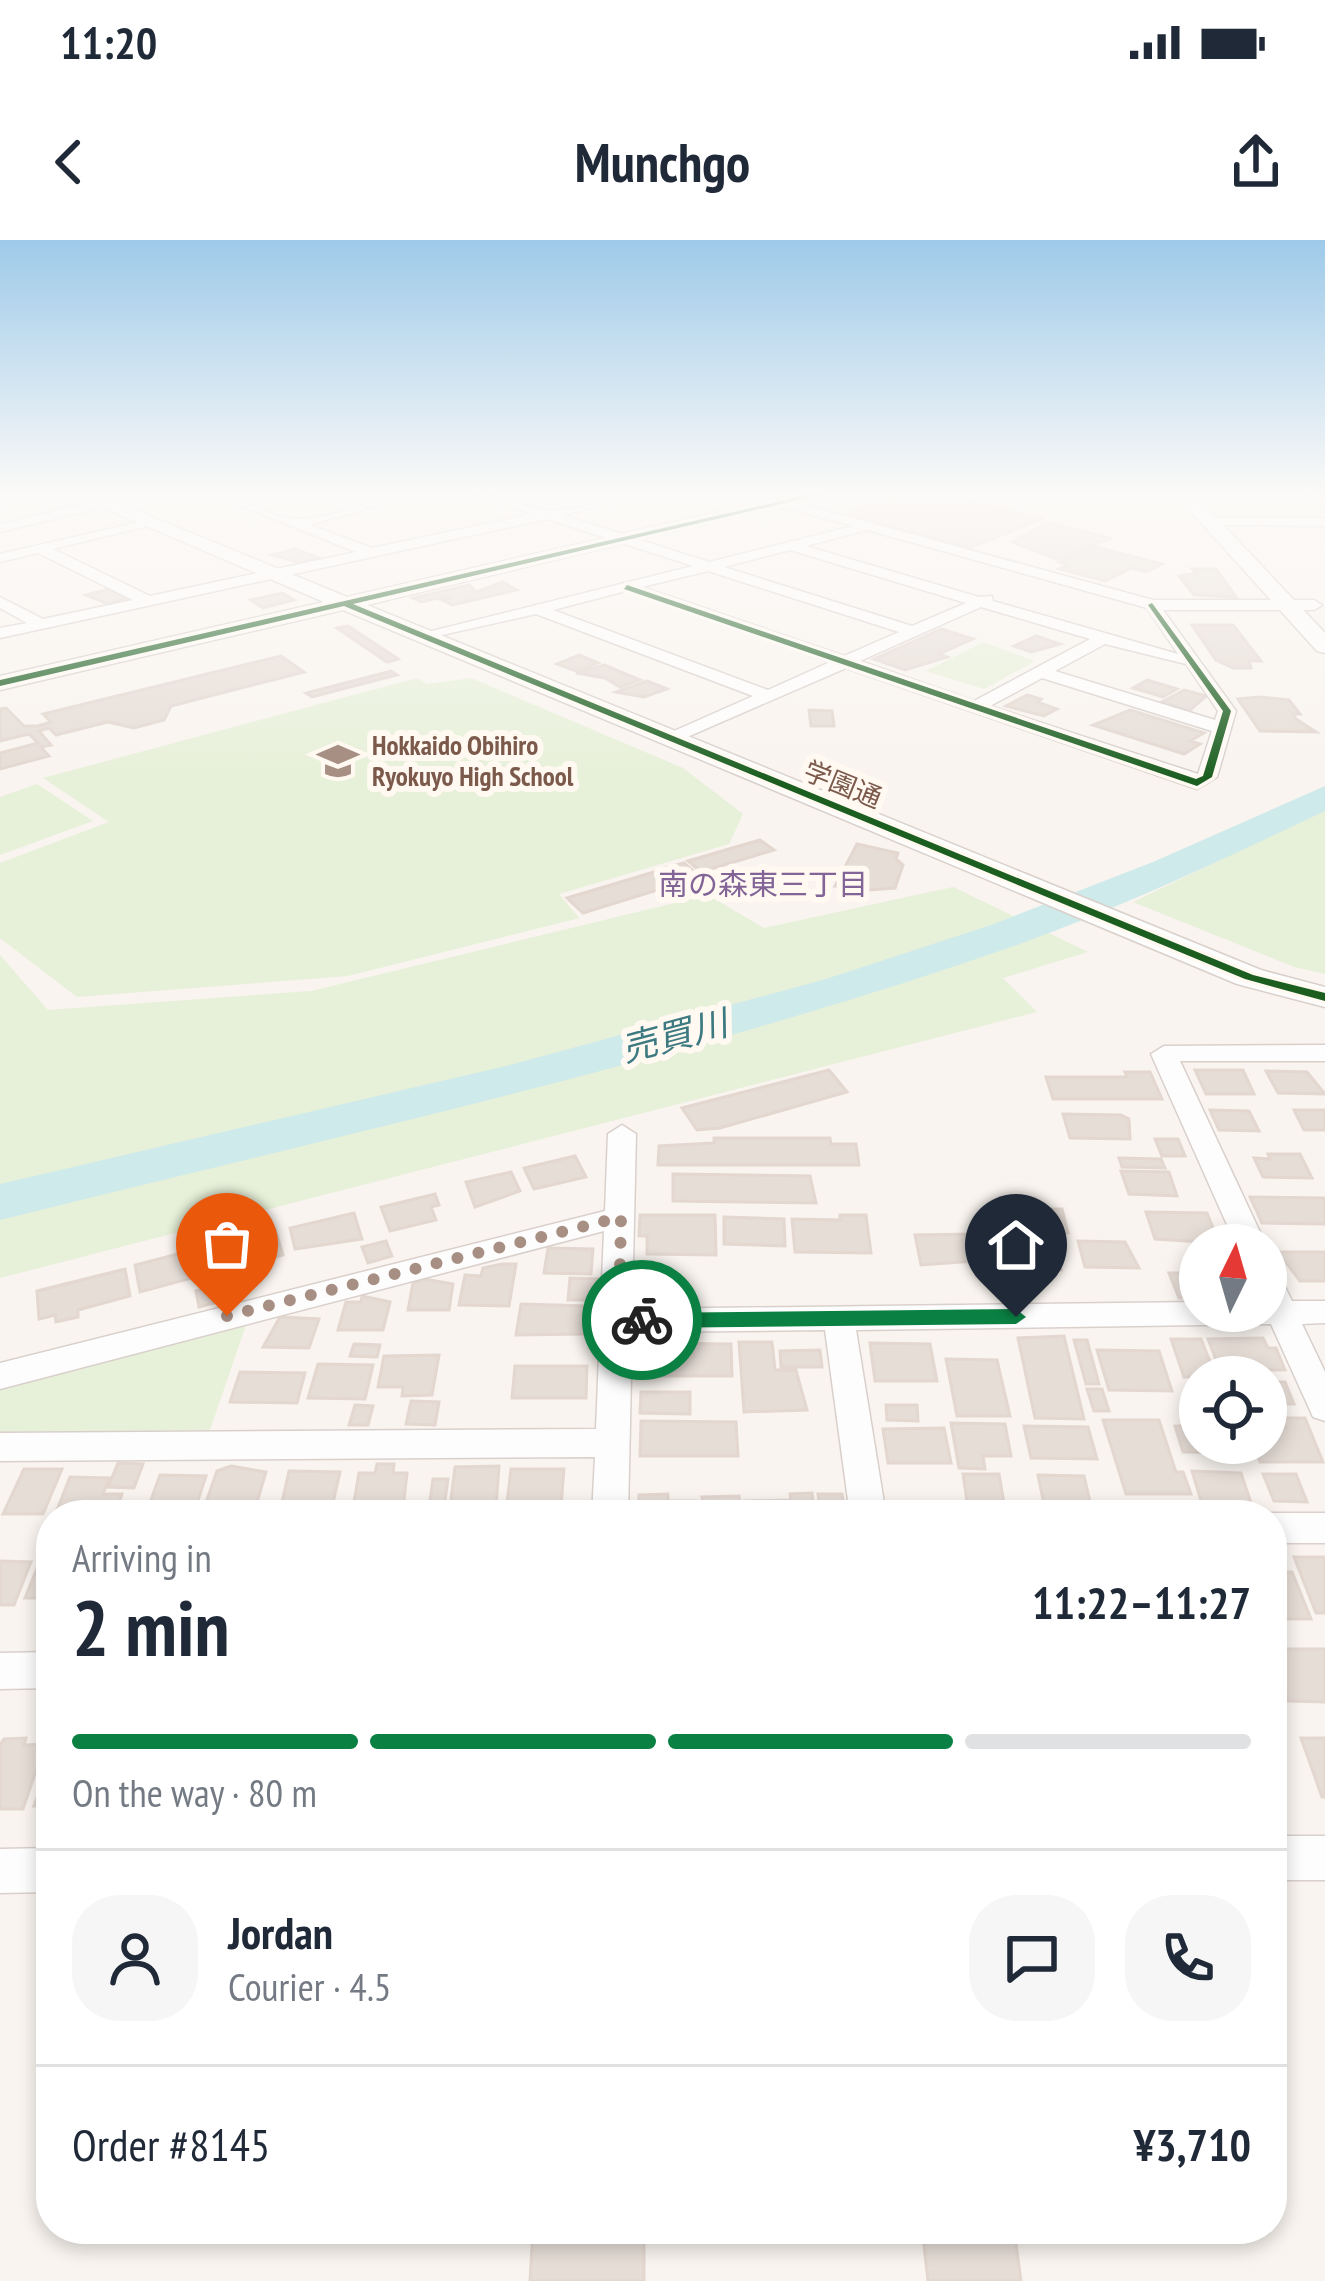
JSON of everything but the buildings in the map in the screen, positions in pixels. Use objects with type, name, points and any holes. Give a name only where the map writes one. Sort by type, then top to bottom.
[{"type":"street","points":[[122,588],[148,601]]},
{"type":"street","points":[[0,633],[205,588]]},
{"type":"street","name":"学園通","points":[[309,588],[1250,977],[1325,998]]},
{"type":"street","points":[[0,683],[413,588]]},
{"type":"street","points":[[426,637],[622,588]]},
{"type":"street","points":[[631,588],[1197,783],[1207,777],[1227,711],[1152,604]]},
{"type":"street","points":[[778,588],[914,632]]},
{"type":"street","points":[[931,588],[1192,660]]},
{"type":"street","points":[[1092,588],[1152,604],[1286,605],[1318,619]]},
{"type":"street","points":[[1273,588],[1286,605]]},
{"type":"street","points":[[1288,588],[1318,619],[1325,646]]},
{"type":"street","points":[[671,739],[1001,594]]},
{"type":"street","points":[[0,602],[41,624]]},
{"type":"street","points":[[536,609],[769,696]]},
{"type":"street","points":[[977,706],[1102,639]]},
{"type":"street","points":[[1041,672],[1225,729]]},
{"type":"street","points":[[1241,1224],[1164,1054],[1325,1053]]},
{"type":"street","points":[[610,1500],[622,1134]]},
{"type":"street","points":[[0,1376],[621,1217]]},
{"type":"street","points":[[1287,1313],[1325,1312]]},
{"type":"street","points":[[619,1321],[1179,1314]]},
{"type":"street","points":[[839,1319],[866,1500]]},
{"type":"street","points":[[1287,1324],[1325,1408]]},
{"type":"street","points":[[0,1447],[611,1443]]},
{"type":"street","points":[[1287,1528],[1325,1528]]},
{"type":"street","points":[[0,1671],[36,1670]]},
{"type":"street","points":[[1287,1858],[1325,1858]]},
{"type":"street","points":[[0,1871],[36,1870]]},
{"type":"green space","points":[[983,642],[1035,661],[984,689],[926,671]]},
{"type":"green space","name":"Hokkaido Obihiro Ryokuyo High School","points":[[417,678],[427,684],[471,678],[683,768],[743,814],[729,844],[559,894],[579,918],[348,976],[77,997],[0,938],[0,863],[109,822],[43,778]]},
{"type":"green space","points":[[37,784],[93,821],[0,855],[0,797]]},
{"type":"green space","points":[[1325,809],[1325,974],[1294,967],[1133,902]]},
{"type":"green space","points":[[953,887],[1088,952],[1003,978],[1037,1012],[0,1278],[0,955],[48,1010],[311,991],[708,895],[764,928]]},
{"type":"green space","points":[[246,1325],[210,1430],[0,1432],[0,1387]]},
{"type":"waterway","name":"売買川","points":[[0,1202],[507,1081],[842,989],[1006,934],[1168,871],[1325,797]]},
{"type":"cycle path","points":[[0,683],[411,588]]},
{"type":"cycle path","points":[[631,588],[1197,783],[1207,777],[1227,711],[1152,605]]},
{"type":"cycle path","points":[[346,604],[1249,977],[1325,997]]},
{"type":"way so far","points":[[227,1316],[621,1217],[619,1321],[642,1320]]},
{"type":"place","name":"Hokkaido Obihiro Ryokuyo High School","points":[[338,761]]},
{"type":"district","name":"南の森東三丁目","points":[[763,883]]},
{"type":"route","points":[[642,1320],[1016,1317]]}]
